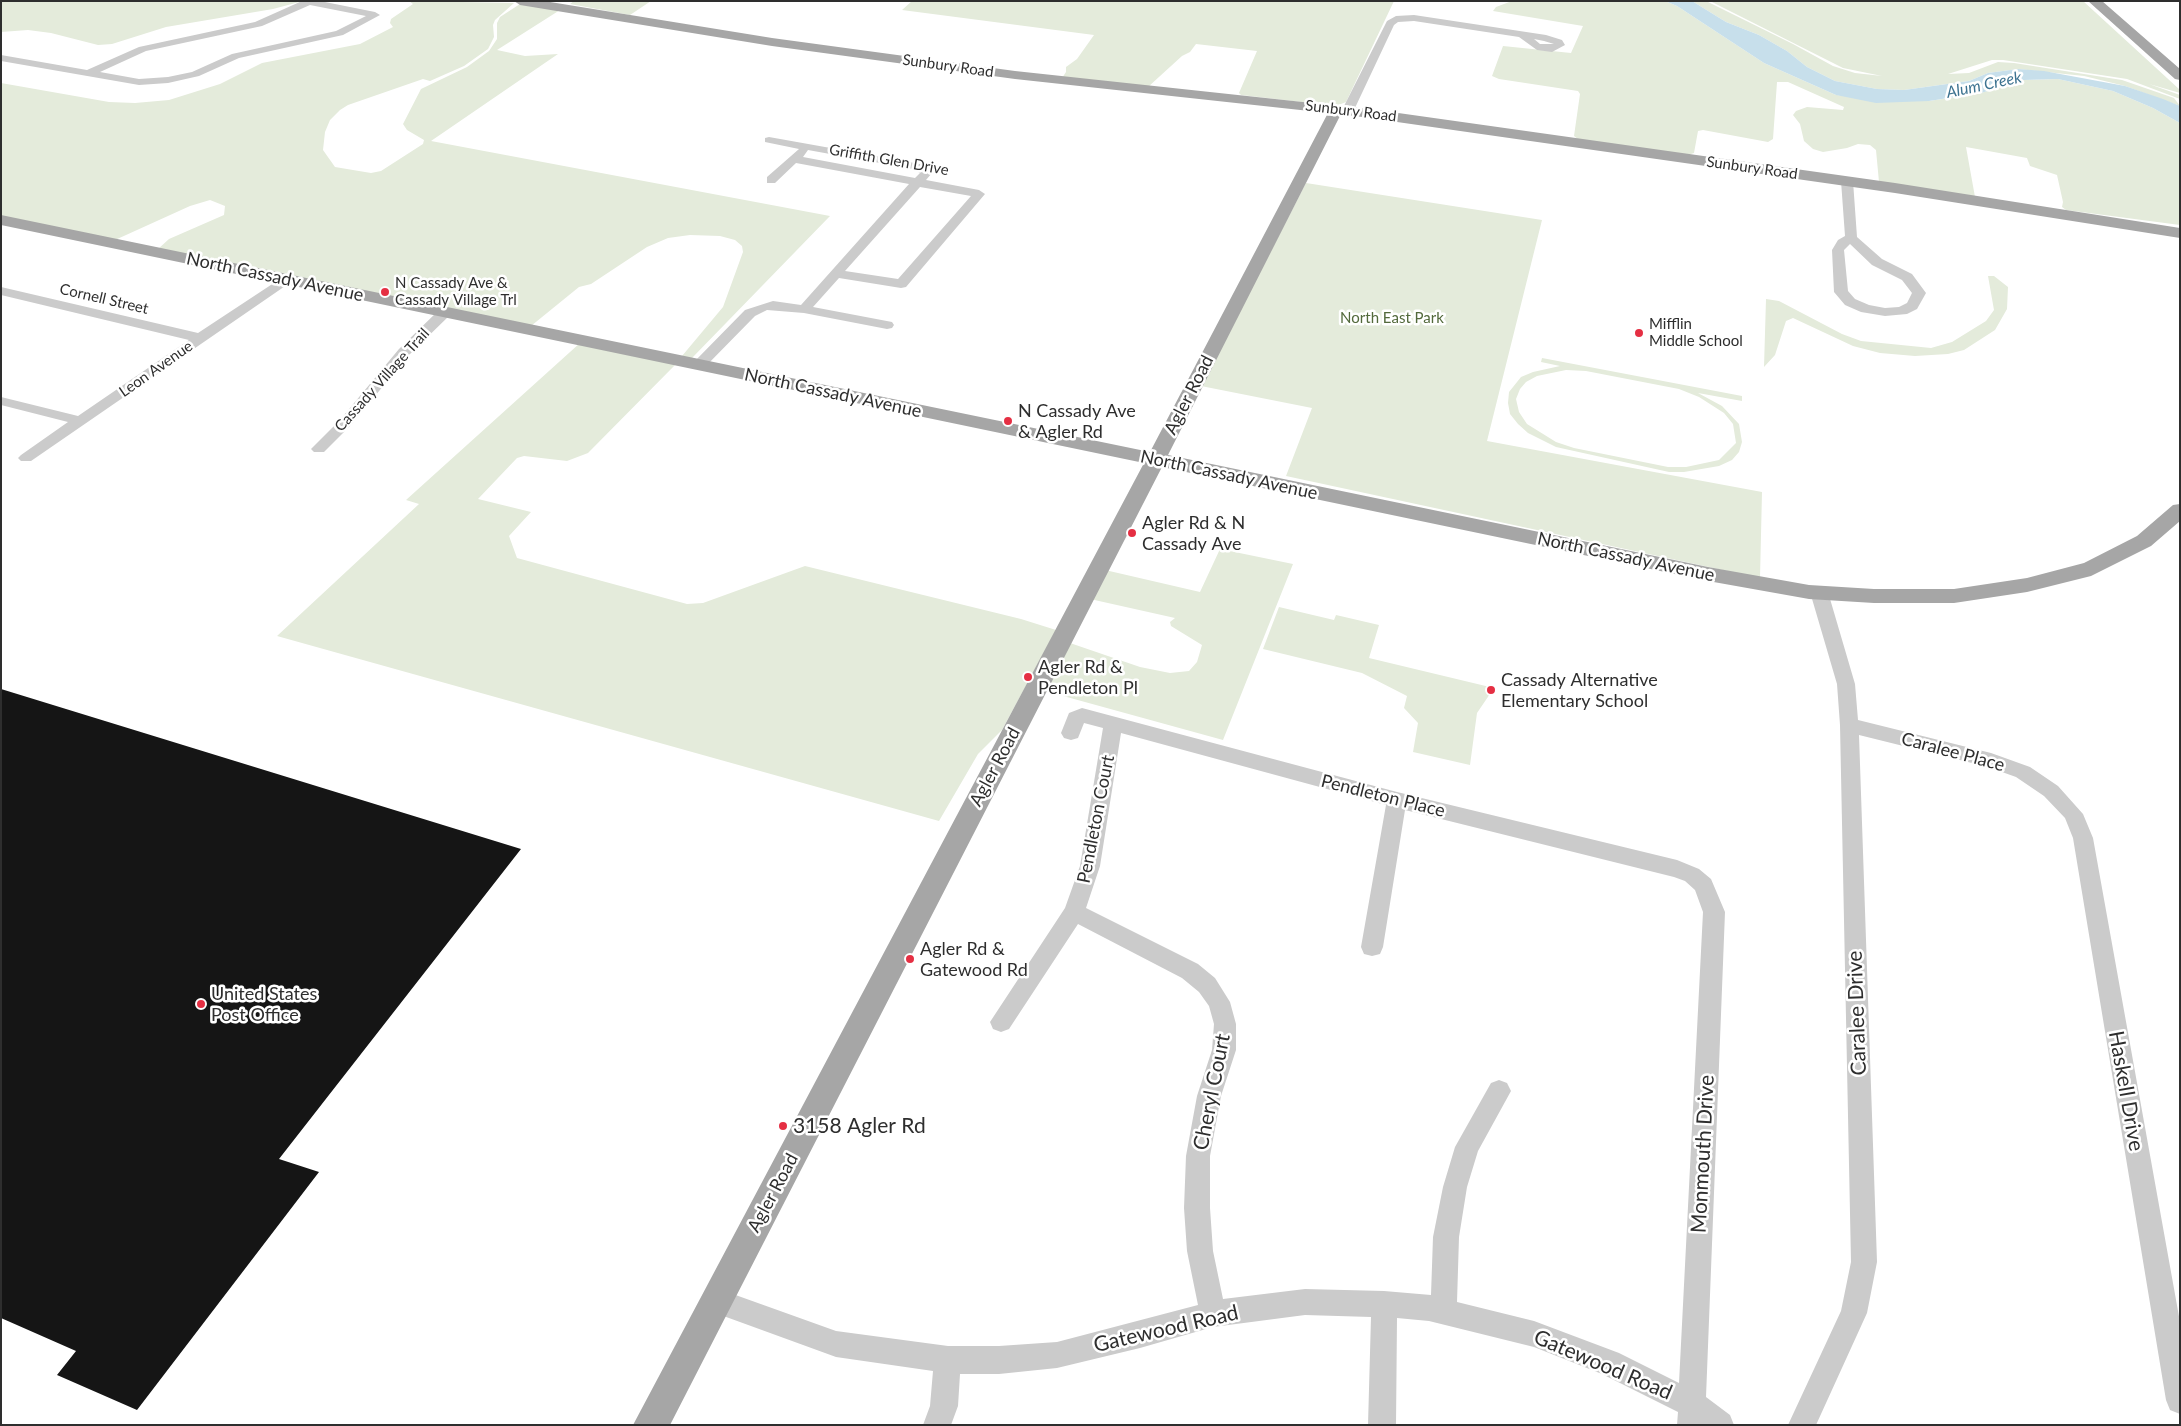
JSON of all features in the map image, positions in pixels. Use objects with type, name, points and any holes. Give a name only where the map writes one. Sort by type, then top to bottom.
[{"type":"main road","name":"Sunbury Road","points":[[520,1],[772,42],[1012,75],[1342,110],[1847,181],[2180,233]]},
{"type":"main road","points":[[2094,1],[2180,76]]},
{"type":"main road","name":"Agler Road","points":[[651,1425],[1156,459],[1342,110]]},
{"type":"main road","name":"North Cassady Avenue","points":[[1,220],[1708,574],[1819,592],[1874,596],[1954,596],[2027,585],[2091,569],[2144,541],[2180,510]]},
{"type":"street","points":[[1,58],[89,73],[146,82],[179,78],[236,56],[339,33],[375,15],[310,2],[258,24],[143,49],[89,73]]},
{"type":"street","points":[[1342,110],[1390,23],[1396,19],[1414,18],[1522,34]]},
{"type":"street","points":[[769,140],[916,166],[923,169],[926,173],[921,181],[804,309]]},
{"type":"street","points":[[771,180],[807,146]]},
{"type":"street","name":"Griffith Glen Drive","points":[[793,159],[921,181],[979,194]]},
{"type":"street","points":[[1847,181],[1851,238],[1877,262],[1907,277],[1919,293],[1912,306],[1902,312],[1866,309],[1850,302],[1841,292],[1838,250],[1842,243],[1851,238]]},
{"type":"street","points":[[836,273],[901,284],[979,194]]},
{"type":"street","name":"Leon Avenue","points":[[26,458],[286,279]]},
{"type":"street","name":"Cornell Street","points":[[1,291],[200,338]]},
{"type":"street","points":[[699,365],[750,313],[773,305],[887,325]]},
{"type":"street","name":"Cassady Village Trail","points":[[319,449],[345,423],[404,352],[445,312]]},
{"type":"street","points":[[1,401],[81,421]]},
{"type":"street","name":"Caralee Drive","points":[[1802,1425],[1854,1313],[1864,1262],[1849,725],[1846,684],[1819,592]]},
{"type":"street","name":"Pendleton Place","points":[[1071,733],[1076,718],[1082,715],[1397,800],[1677,869],[1692,875],[1704,885]]},
{"type":"street","name":"Pendleton Court","points":[[1001,1022],[1074,912],[1090,866],[1113,724]]},
{"type":"street","name":"Caralee Place","points":[[1849,725],[1991,760],[2023,772],[2051,791]]},
{"type":"street","name":"Haskell Drive","points":[[2051,791],[2073,814],[2083,838],[2180,1400]]},
{"type":"street","points":[[1372,948],[1397,800]]},
{"type":"street","name":"Monmouth Drive","points":[[1692,1415],[1714,912],[1704,885]]},
{"type":"street","name":"Cheryl Court","points":[[1074,912],[1190,971],[1207,986],[1219,1002],[1225,1024],[1224,1050],[1208,1096],[1198,1156],[1197,1208],[1200,1251],[1213,1314]]},
{"type":"street","points":[[1444,1311],[1446,1238],[1455,1187],[1467,1147],[1499,1091]]},
{"type":"street","name":"Gatewood Road","points":[[716,1301],[836,1344],[948,1360],[1000,1360],[1057,1355],[1140,1335],[1213,1314],[1306,1302],[1384,1304],[1430,1308],[1534,1334],[1609,1363],[1692,1415],[1720,1425]]},
{"type":"street","points":[[1382,1425],[1384,1304]]},
{"type":"street","points":[[937,1425],[944,1406],[948,1360]]},
{"type":"green space","points":[[1,1],[303,1],[273,9],[166,27],[112,44],[98,45],[51,33],[28,30],[1,32]]},
{"type":"green space","points":[[409,1],[514,3],[495,20],[493,25],[494,37],[488,49],[464,66],[430,81],[423,79],[348,105],[340,110],[330,120],[325,132],[323,150],[335,167],[371,173],[381,171],[423,144],[424,140],[407,130],[403,124],[421,89],[467,67],[489,51],[497,39],[497,23],[500,17],[520,4],[560,10],[497,50],[525,56],[558,54],[431,141],[830,216],[692,358],[682,356],[723,307],[743,252],[742,246],[735,240],[720,236],[690,235],[668,238],[647,247],[591,284],[579,287],[531,326],[158,249],[169,239],[224,215],[225,206],[210,200],[190,206],[115,240],[1,217],[1,83],[109,102],[135,103],[169,100],[220,84],[262,63],[360,44],[393,27],[390,23],[391,19],[413,4]]},
{"type":"green space","points":[[574,1],[651,1],[630,15],[570,4]]},
{"type":"green space","points":[[912,1],[1394,1],[1346,102],[1336,106],[1241,95],[1239,93],[1257,51],[1196,44],[1190,52],[1182,56],[1148,87],[1062,78],[1066,72],[1066,67],[1077,59],[1094,35],[902,10]]},
{"type":"green space","points":[[1512,1],[1665,1],[1677,6],[1764,63],[1836,95],[1929,101],[1981,93],[2024,80],[2058,79],[2113,91],[2153,108],[2180,123],[2180,225],[2066,210],[2062,207],[2063,202],[2057,175],[2030,166],[2027,158],[1966,147],[1975,197],[1879,182],[1876,150],[1870,145],[1858,144],[1823,152],[1813,149],[1804,141],[1800,124],[1793,115],[1796,111],[1807,107],[1843,110],[1844,107],[1788,82],[1777,82],[1773,139],[1768,142],[1703,130],[1698,131],[1694,153],[1688,155],[1579,140],[1574,136],[1580,94],[1578,91],[1499,79],[1492,76],[1503,46],[1571,53],[1583,26],[1493,11],[1496,7]]},
{"type":"green space","points":[[1692,1],[1706,1],[1833,66],[1855,73],[1882,76],[1843,68],[1710,1],[2083,1],[2179,89],[2180,93],[2149,84],[2180,95],[2180,99],[2127,79],[2003,60],[1992,60],[1948,74],[1969,73],[1998,62],[2014,63],[2122,80],[2174,98],[2180,106],[2125,86],[2084,76],[2018,69],[1988,73],[1969,81],[1904,90],[1877,89],[1835,81],[1807,67],[1787,51],[1759,35],[1726,22]]},
{"type":"green space","name":"North East Park","points":[[1306,183],[1542,220],[1487,441],[1762,492],[1760,578],[1286,476],[1312,408],[1201,386]]},
{"type":"green space","points":[[1988,276],[1994,276],[2008,287],[2007,309],[1995,330],[1964,350],[1948,354],[1915,356],[1880,353],[1853,346],[1793,318],[1786,321],[1775,355],[1764,367],[1766,299],[1779,301],[1842,334],[1861,341],[1931,348],[1952,342],[1986,321],[1994,310]]},
{"type":"green space","points":[[580,343],[677,363],[588,453],[567,461],[524,456],[517,458],[478,499],[531,512],[509,536],[517,558],[687,604],[703,603],[805,566],[1021,619],[1056,630],[1002,730],[978,754],[939,821],[277,636],[419,504],[406,500]]},
{"type":"green space","points":[[1542,358],[1742,396],[1742,401],[1698,393],[1722,406],[1739,424],[1742,442],[1739,452],[1732,460],[1719,466],[1684,472],[1669,472],[1556,447],[1528,433],[1518,424],[1510,414],[1508,403],[1509,392],[1521,377],[1533,372],[1560,366],[1541,362]],"holes":[[[1566,370],[1586,371],[1679,389],[1699,397],[1724,413],[1733,424],[1736,443],[1719,460],[1686,467],[1668,467],[1574,448],[1556,442],[1527,424],[1519,412],[1516,399],[1520,389],[1526,382],[1537,376]]]},
{"type":"green space","points":[[1220,549],[1293,564],[1223,740],[1045,691],[1070,643],[1140,667],[1170,673],[1189,671],[1197,662],[1202,645],[1171,626],[1170,622],[1175,618],[1090,599],[1105,570],[1200,592]]},
{"type":"green space","points":[[1279,607],[1334,620],[1336,615],[1379,625],[1369,658],[1494,688],[1477,713],[1470,765],[1413,752],[1418,723],[1404,708],[1407,696],[1362,673],[1263,649]]},
{"type":"water","name":"Alum Creek","points":[[1665,1],[1692,1],[1726,22],[1759,35],[1787,51],[1807,67],[1835,81],[1877,89],[1904,90],[1969,81],[1988,73],[2018,69],[2044,71],[2125,86],[2163,99],[2180,106],[2180,123],[2153,108],[2113,91],[2058,79],[2024,80],[1981,93],[1929,101],[1876,103],[1836,95],[1764,63],[1677,6]]},
{"type":"building","name":"United States Post Office","points":[[1,689],[521,849],[279,1159],[319,1172],[137,1410],[57,1375],[76,1351],[1,1318]]},
{"type":"place","name":"N Cassady Ave & Cassady Village Trl","points":[[385,292]]},
{"type":"place","name":"Mifflin Middle School","points":[[1639,333]]},
{"type":"place","name":"N Cassady Ave & Agler Rd","points":[[1008,421]]},
{"type":"place","name":"Agler Rd & N Cassady Ave","points":[[1132,533]]},
{"type":"place","name":"Agler Rd & Pendleton Pl","points":[[1028,677]]},
{"type":"place","name":"Cassady Alternative Elementary School","points":[[1491,690]]},
{"type":"place","name":"Agler Rd & Gatewood Rd","points":[[910,959]]},
{"type":"place","name":"United States Post Office","points":[[201,1004]]},
{"type":"place","name":"3158 Agler Rd","points":[[783,1126]]}]
